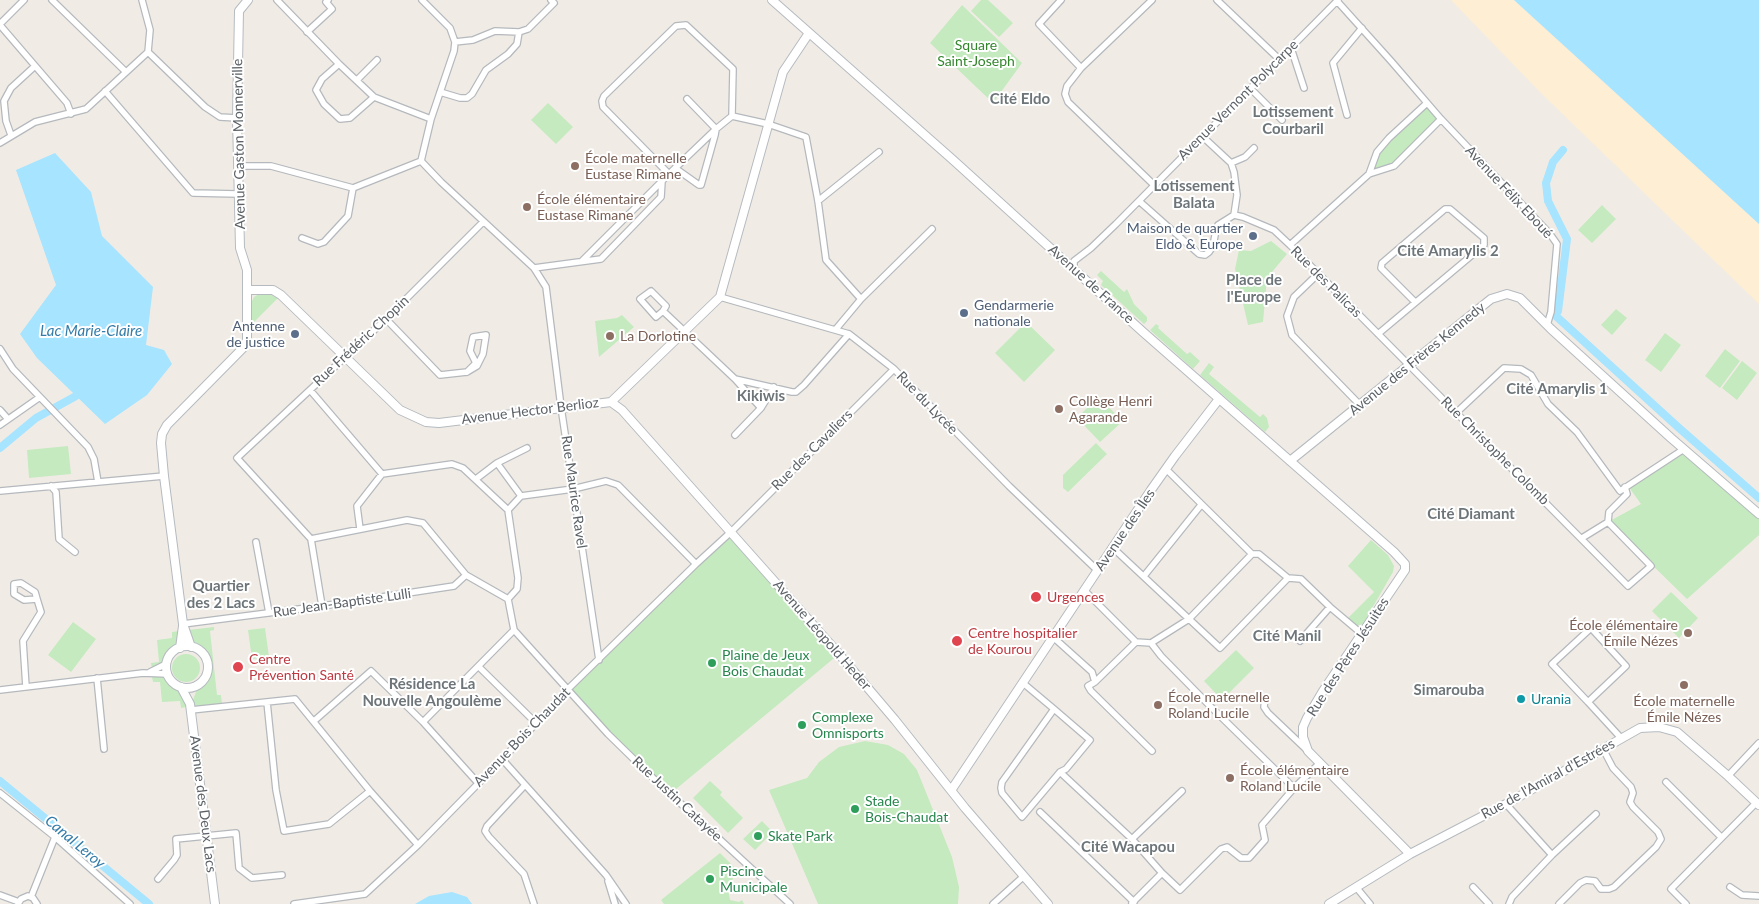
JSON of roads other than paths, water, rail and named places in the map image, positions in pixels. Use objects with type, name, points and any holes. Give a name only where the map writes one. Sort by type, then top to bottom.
[{"type":"street","points":[[24,0],[0,25],[68,104],[71,114]]},
{"type":"street","points":[[52,0],[126,72]]},
{"type":"street","points":[[0,143],[35,122],[86,110],[148,52],[150,30],[142,0]]},
{"type":"street","name":"Avenue Gaston Monnerville","points":[[247,290],[247,270],[240,248],[237,118],[239,11],[248,0]]},
{"type":"street","points":[[276,0],[374,97],[431,119]]},
{"type":"street","points":[[307,32],[332,9],[326,2],[328,0]]},
{"type":"street","points":[[238,166],[271,166],[353,188],[421,161],[431,119],[454,51],[455,42],[450,28],[422,0]]},
{"type":"street","name":"Avenue de France","points":[[772,0],[1070,261],[1074,270],[1394,552],[1405,564],[1405,570]]},
{"type":"street","points":[[1061,0],[1039,24],[1082,68]]},
{"type":"street","points":[[1152,0],[1082,68],[1066,90],[1068,102],[1154,185]]},
{"type":"street","points":[[1218,0],[1279,59]]},
{"type":"street","points":[[1326,0],[1332,7]]},
{"type":"street","points":[[455,42],[473,40],[495,31],[519,32],[528,29],[554,1]]},
{"type":"street","name":"Avenue Vernont Polycarpe","points":[[1070,261],[1091,248],[1337,1]]},
{"type":"street","name":"Avenue Félix Eboué","points":[[1337,1],[1441,119],[1550,234],[1557,244],[1551,312],[1547,325]]},
{"type":"street","points":[[582,261],[669,174],[675,168],[732,116],[733,69],[686,25],[676,26],[604,96],[602,101],[603,107],[669,174]]},
{"type":"street","points":[[1347,115],[1333,63],[1362,28]]},
{"type":"street","points":[[440,92],[460,98],[467,98],[472,94],[486,70],[508,54],[517,44],[519,32]]},
{"type":"street","points":[[720,297],[783,72],[809,33]]},
{"type":"street","points":[[1291,48],[1304,88]]},
{"type":"street","points":[[148,52],[205,107],[220,117],[237,118]]},
{"type":"street","points":[[357,80],[377,60]]},
{"type":"street","points":[[339,64],[322,79],[316,90],[324,104],[340,119],[350,118],[374,97]]},
{"type":"street","points":[[11,135],[6,121],[4,101],[11,88],[35,66]]},
{"type":"street","points":[[1250,88],[1282,120]]},
{"type":"street","points":[[105,91],[193,193],[238,194]]},
{"type":"street","points":[[687,99],[716,129]]},
{"type":"street","points":[[1369,174],[1377,152],[1389,138],[1427,103]]},
{"type":"street","points":[[732,116],[768,124],[807,138],[826,260],[860,299]]},
{"type":"street","points":[[1290,245],[1369,174],[1394,166],[1441,119]]},
{"type":"street","points":[[675,168],[701,185],[716,129]]},
{"type":"street","points":[[1139,201],[1199,254],[1205,255],[1209,252],[1213,246],[1218,225],[1234,215],[1237,195],[1231,163],[1202,136]]},
{"type":"street","points":[[1231,163],[1245,157],[1254,148]]},
{"type":"street","points":[[818,201],[879,152]]},
{"type":"street","name":"Rue Maurice Ravel","points":[[421,161],[483,222],[534,268],[546,287],[561,407],[599,660]]},
{"type":"street","points":[[534,268],[601,259],[661,197],[662,181]]},
{"type":"street","points":[[302,238],[318,244],[324,242],[348,216],[353,188]]},
{"type":"street","points":[[1378,334],[1484,244],[1484,238],[1450,208],[1445,209],[1382,263],[1381,268],[1415,302]]},
{"type":"street","name":"Rue des Palicas","points":[[1234,215],[1274,230],[1408,364]]},
{"type":"street","name":"Rue Frédéric Chopin","points":[[310,539],[237,458],[386,319],[483,222]]},
{"type":"street","points":[[836,330],[860,299],[932,229]]},
{"type":"street","points":[[1318,274],[1294,297],[1287,316],[1292,335],[1360,405]]},
{"type":"street","points":[[191,647],[183,624],[164,476],[162,434],[167,425],[243,348],[247,340],[247,290]]},
{"type":"street","name":"Avenue Hector Berlioz","points":[[247,290],[273,290],[281,295],[400,410],[426,422],[439,423],[611,402],[720,297]]},
{"type":"street","points":[[651,290],[666,306],[663,311],[656,317],[640,300],[651,290]]},
{"type":"street","name":"Avenue des Frères Kennedy","points":[[1290,461],[1491,299],[1507,294],[1520,298],[1547,325]]},
{"type":"street","name":"Rue du Lycée","points":[[720,297],[848,334],[894,369],[1008,486],[1097,570]]},
{"type":"street","points":[[663,311],[735,379],[761,408]]},
{"type":"street","points":[[386,319],[440,374],[467,372],[477,366],[483,354],[486,335],[473,337],[470,351],[476,363],[467,372]]},
{"type":"street","points":[[1547,325],[1759,514]]},
{"type":"street","points":[[735,379],[796,392],[848,334]]},
{"type":"street","points":[[0,349],[14,370],[88,447],[94,459],[98,482]]},
{"type":"street","name":"Rue Christophe Colomb","points":[[1408,364],[1628,586],[1651,566],[1608,522]]},
{"type":"street","points":[[1456,413],[1504,368],[1521,369],[1531,375],[1548,404],[1576,432],[1627,494],[1609,512],[1608,522],[1582,538]]},
{"type":"street","name":"Rue des Cavaliers","points":[[732,531],[894,369]]},
{"type":"street","points":[[735,435],[761,408],[774,387]]},
{"type":"street","points":[[310,390],[382,474]]},
{"type":"street","points":[[0,425],[40,397]]},
{"type":"street","name":"Avenue des Îles","points":[[952,789],[1112,547],[1166,469],[1220,399]]},
{"type":"street","name":"Avenue Léopold Heder","points":[[611,402],[622,410],[732,531],[848,664],[952,789],[965,808],[1048,904]]},
{"type":"street","points":[[0,410],[8,419]]},
{"type":"street","points":[[476,479],[497,463],[527,448]]},
{"type":"street","points":[[1623,489],[1684,449]]},
{"type":"street","points":[[497,463],[521,496]]},
{"type":"street","points":[[360,529],[357,506],[382,474],[452,464],[463,468],[508,510],[518,578],[517,589],[508,599]]},
{"type":"street","points":[[1166,469],[1252,554],[1259,554],[1288,578],[1302,579],[1330,607],[1362,634]]},
{"type":"street","points":[[0,491],[164,476]]},
{"type":"street","points":[[508,510],[521,496],[573,489],[606,481],[618,485],[696,564]]},
{"type":"street","points":[[51,486],[56,492],[59,539],[75,552]]},
{"type":"street","points":[[1144,576],[1201,505]]},
{"type":"street","points":[[322,606],[310,539],[407,520],[424,523],[466,575],[508,599],[514,630],[424,722]]},
{"type":"street","name":"Avenue Bois Chaudat","points":[[294,904],[365,894],[418,845],[568,690],[732,531]]},
{"type":"street","points":[[256,542],[269,613]]},
{"type":"street","points":[[1112,547],[1220,648],[1288,578]]},
{"type":"street","points":[[1084,590],[1136,642],[1151,643],[1188,619],[1252,554]]},
{"type":"street","name":"Rue des Pères Jésuites","points":[[1308,751],[1303,737],[1303,727],[1307,718],[1328,683],[1405,570]]},
{"type":"street","name":"Rue Jean-Baptiste Lulli","points":[[183,624],[454,586],[466,575]]},
{"type":"street","points":[[26,688],[23,641],[41,612],[37,599]]},
{"type":"street","points":[[1300,641],[1330,607]]},
{"type":"street","points":[[180,648],[183,624]]},
{"type":"street","points":[[1588,702],[1626,666],[1591,628],[1552,664],[1621,738]]},
{"type":"street","name":"Rue Justin Catayée","points":[[514,630],[608,734],[790,904]]},
{"type":"street","points":[[1053,637],[1092,672],[1095,682]]},
{"type":"street","points":[[1136,642],[1095,682],[1088,686],[1152,750]]},
{"type":"street","points":[[1151,643],[1161,656],[1212,708],[1294,788]]},
{"type":"street","points":[[191,647],[202,653],[207,665],[205,677],[196,686],[189,688],[182,687],[170,680],[166,664],[171,654],[180,648],[191,647]]},
{"type":"street","points":[[149,673],[166,664]]},
{"type":"street","points":[[479,667],[536,723]]},
{"type":"street","points":[[314,721],[371,671],[424,722],[478,783]]},
{"type":"street","points":[[0,690],[149,673],[167,674]]},
{"type":"street","points":[[97,678],[104,749]]},
{"type":"street","points":[[1023,683],[1054,709],[1090,740],[1022,817],[1002,792],[1002,782],[1054,709]]},
{"type":"street","name":"Avenue des Deux Lacs","points":[[191,707],[196,686]]},
{"type":"street","name":"Avenue des Deux Lacs","points":[[182,687],[191,707],[215,904]]},
{"type":"street","points":[[1265,698],[1264,707],[1268,713],[1410,854]]},
{"type":"street","points":[[191,707],[295,699],[370,791],[418,845]]},
{"type":"street","points":[[267,702],[276,790],[284,831],[329,824],[370,791]]},
{"type":"street","name":"Rue de l'Amiral d'Estrées","points":[[1329,904],[1410,854],[1506,804],[1640,728],[1659,728],[1677,732],[1757,804]]},
{"type":"street","points":[[1728,776],[1759,743]]},
{"type":"street","points":[[1559,904],[1580,883],[1586,880],[1595,881],[1601,889],[1614,887],[1656,847],[1660,839],[1658,832],[1633,807],[1630,802],[1633,793],[1631,787],[1613,768],[1603,750]]},
{"type":"street","points":[[502,759],[606,874],[626,904]]},
{"type":"street","points":[[1060,772],[1132,839],[1180,890],[1221,849],[1227,848],[1240,858],[1249,858],[1265,840],[1262,825],[1294,788],[1320,763]]},
{"type":"street","points":[[1666,782],[1721,837]]},
{"type":"street","points":[[525,785],[487,826],[485,831],[524,874],[534,904]]},
{"type":"street","points":[[1132,839],[1182,791]]},
{"type":"street","points":[[0,793],[55,837],[130,904]]},
{"type":"street","points":[[1506,804],[1552,855]]},
{"type":"street","points":[[1686,904],[1672,889],[1676,883],[1721,837],[1757,804]]},
{"type":"street","points":[[1040,812],[1133,903],[1162,873]]},
{"type":"street","points":[[1509,904],[1512,897],[1552,855],[1596,814]]},
{"type":"street","points":[[158,879],[177,855],[176,839],[236,833],[239,868],[252,878],[282,875]]},
{"type":"street","points":[[31,897],[55,837]]},
{"type":"street","points":[[606,874],[615,904]]},
{"type":"street","points":[[993,904],[1024,876]]},
{"type":"street","points":[[1473,886],[1489,904]]},
{"type":"street","points":[[1356,887],[1370,904]]},
{"type":"street","points":[[1730,887],[1742,895],[1759,896]]},
{"type":"street","points":[[0,895],[19,903],[24,897],[31,897],[37,904]]},
{"type":"water","points":[[1514,0],[1759,0],[1759,224],[1583,63]]},
{"type":"water","name":"Lac Marie-Claire","points":[[55,153],[91,192],[102,236],[153,287],[146,345],[164,350],[172,364],[147,395],[105,424],[37,358],[20,334],[56,285],[16,170]]},
{"type":"water","points":[[452,892],[467,897],[472,904],[415,904],[429,896]]},
{"type":"waterway","points":[[1558,311],[1567,239],[1548,201],[1546,183],[1553,162],[1563,150]]},
{"type":"waterway","points":[[1557,317],[1759,498]]},
{"type":"waterway","name":"Canal Leroy","points":[[0,448],[36,418],[76,396]]},
{"type":"waterway","name":"Canal Leroy","points":[[0,781],[149,904]]},
{"type":"place","name":"École maternelle Eustase Rimane","points":[[575,166]]},
{"type":"place","name":"École élémentaire Eustase Rimane","points":[[527,207]]},
{"type":"place","name":"Maison de quartier Eldo & Europe","points":[[1253,236]]},
{"type":"place","name":"Gendarmerie nationale","points":[[964,313]]},
{"type":"place","name":"Antenne de justice","points":[[295,334]]},
{"type":"place","name":"La Dorlotine","points":[[610,336]]},
{"type":"place","name":"Collège Henri Agarande","points":[[1059,409]]},
{"type":"place","name":"Urgences","points":[[1036,597]]},
{"type":"place","name":"École élémentaire Émile Nézes","points":[[1688,633]]},
{"type":"place","name":"Centre hospitalier de Kourou","points":[[957,641]]},
{"type":"place","name":"Plaine de Jeux Bois Chaudat","points":[[712,663]]},
{"type":"place","name":"Centre Prévention Santé","points":[[238,667]]},
{"type":"place","name":"École maternelle Émile Nézes","points":[[1684,685]]},
{"type":"place","name":"Urania","points":[[1521,699]]},
{"type":"place","name":"École maternelle Roland Lucile","points":[[1158,705]]},
{"type":"place","name":"Complexe Omnisports","points":[[802,725]]},
{"type":"place","name":"École élémentaire Roland Lucile","points":[[1230,778]]},
{"type":"place","name":"Stade Bois-Chaudat","points":[[855,809]]},
{"type":"place","name":"Skate Park","points":[[758,836]]},
{"type":"place","name":"Piscine Municipale","points":[[710,879]]},
{"type":"district","name":"Cité Eldo","points":[[1020,99]]},
{"type":"district","name":"Lotissement Courbaril","points":[[1293,120]]},
{"type":"district","name":"Lotissement Balata","points":[[1194,194]]},
{"type":"district","name":"Cité Amarylis 2","points":[[1448,251]]},
{"type":"district","name":"Place de l'Europe","points":[[1254,288]]},
{"type":"district","name":"Cité Amarylis 1","points":[[1557,389]]},
{"type":"district","name":"Kikiwis","points":[[761,396]]},
{"type":"district","name":"Cité Diamant","points":[[1471,514]]},
{"type":"district","name":"Quartier des 2 Lacs","points":[[221,594]]},
{"type":"district","name":"Cité Manil","points":[[1287,636]]},
{"type":"district","name":"Simarouba","points":[[1449,690]]},
{"type":"district","name":"Résidence La Nouvelle Angoulème","points":[[432,692]]},
{"type":"district","name":"Cité Wacapou","points":[[1128,847]]},
{"type":"park label","name":"Square Saint-Joseph","points":[[976,54]]}]
